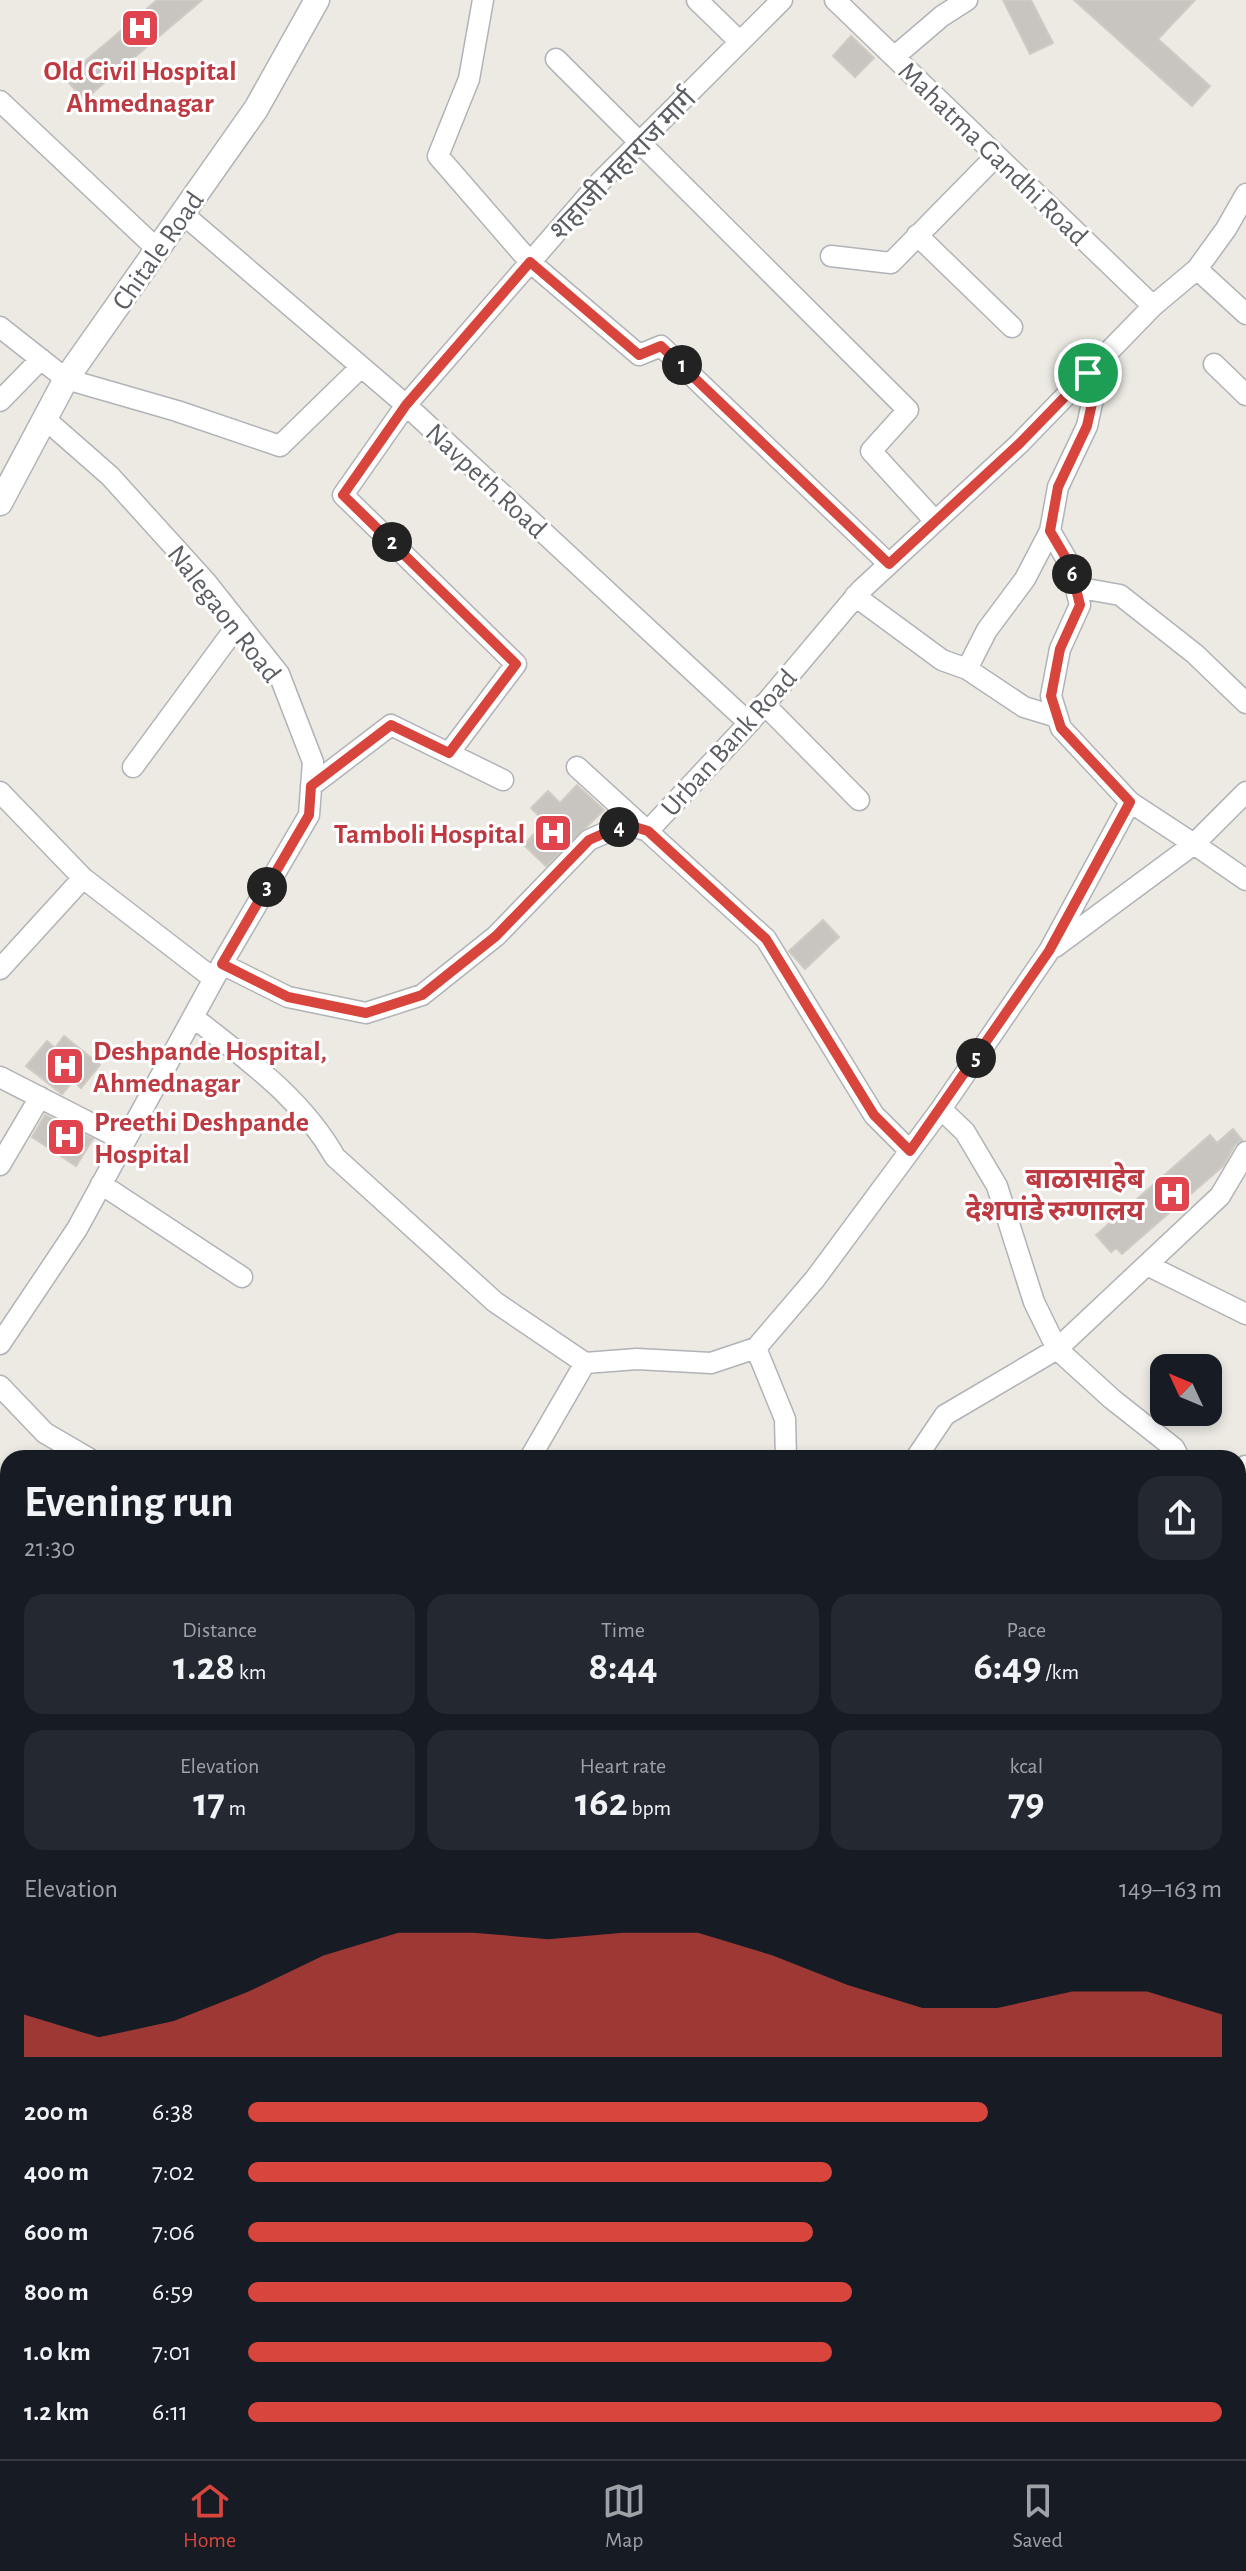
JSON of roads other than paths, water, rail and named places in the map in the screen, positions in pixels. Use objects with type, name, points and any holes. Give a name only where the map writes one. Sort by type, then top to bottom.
[{"type":"street","name":"Chitale Road","points":[[0,503],[66,379],[256,109],[317,0]]},
{"type":"street","points":[[483,0],[469,79],[438,156],[530,262],[639,355],[661,346],[889,564]]},
{"type":"street","points":[[697,0],[740,42]]},
{"type":"street","name":"शहाजी महाराज मार्ग","points":[[449,753],[516,664],[343,495],[406,405],[600,182],[782,0]]},
{"type":"street","name":"Mahatma Gandhi Road","points":[[835,0],[1153,306]]},
{"type":"street","points":[[894,57],[942,16],[967,0]]},
{"type":"street","points":[[556,59],[908,410],[871,451],[935,521]]},
{"type":"street","points":[[0,101],[156,248]]},
{"type":"street","points":[[831,256],[891,263],[996,156]]},
{"type":"street","name":"Urban Bank Road","points":[[0,792],[83,878],[218,971],[288,997],[366,1013],[422,995],[496,936],[589,840],[625,824],[648,831],[749,723],[855,596],[1019,444],[1153,306],[1197,269],[1244,203]]},
{"type":"street","name":"Navpeth Road","points":[[183,214],[406,405],[749,723]]},
{"type":"street","points":[[917,235],[1012,327]]},
{"type":"street","points":[[1197,269],[1246,314]]},
{"type":"street","points":[[0,327],[66,379],[177,411],[280,446],[361,367]]},
{"type":"street","points":[[0,401],[41,359]]},
{"type":"street","points":[[1214,364],[1246,395]]},
{"type":"street","points":[[967,669],[987,630],[1025,579],[1050,531],[1058,487],[1087,426],[1094,394],[1088,373]]},
{"type":"street","name":"Nalegaon Road","points":[[0,1344],[77,1229],[218,971],[309,815],[313,762],[279,674],[206,582],[110,476],[45,419]]},
{"type":"street","points":[[1050,531],[1070,565],[1080,605],[1060,649],[1051,696],[1061,728],[1130,802],[1246,880]]},
{"type":"street","points":[[1075,587],[1120,595],[1195,654],[1246,703]]},
{"type":"street","points":[[855,596],[942,660],[967,669],[1024,707],[1057,717]]},
{"type":"street","points":[[133,767],[239,623]]},
{"type":"street","points":[[764,704],[859,800]]},
{"type":"street","points":[[311,786],[391,725],[503,780]]},
{"type":"street","points":[[577,767],[766,939],[874,1115],[910,1151]]},
{"type":"street","points":[[1049,951],[1194,844],[1246,792]]},
{"type":"street","points":[[193,1017],[282,1088],[320,1130],[335,1157],[495,1302],[585,1363],[637,1359],[711,1363],[756,1348],[815,1279],[941,1109],[1049,951],[1130,802]]},
{"type":"street","points":[[0,969],[83,878]]},
{"type":"street","points":[[0,1077],[125,1141]]},
{"type":"street","points":[[0,1165],[40,1097]]},
{"type":"street","points":[[941,1109],[965,1132],[997,1186],[1034,1302],[1057,1349],[1175,1450]]},
{"type":"street","points":[[921,1450],[945,1415],[1057,1349],[1220,1196],[1246,1152]]},
{"type":"street","points":[[101,1184],[242,1277]]},
{"type":"street","points":[[1147,1265],[1246,1314]]},
{"type":"street","points":[[756,1348],[785,1419],[787,1450]]},
{"type":"street","points":[[535,1450],[585,1363]]},
{"type":"street","points":[[0,1386],[45,1433],[74,1450]]},
{"type":"place","name":"Old Civil Hospital Ahmednagar","points":[[140,28]]},
{"type":"place","name":"Tamboli Hospital","points":[[553,833]]},
{"type":"place","name":"Deshpande Hospital, Ahmednagar","points":[[65,1066]]},
{"type":"place","name":"Preethi Deshpande Hospital","points":[[66,1137]]},
{"type":"place","name":"बाळासाहेब देशपांडे रुग्णालय","points":[[1172,1194]]}]
